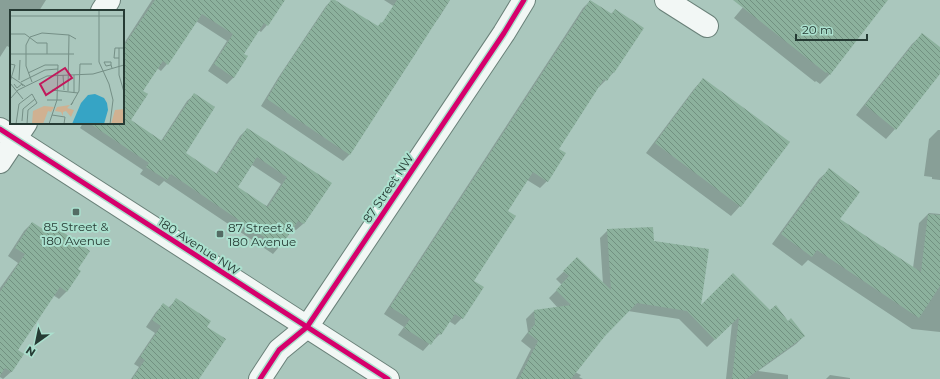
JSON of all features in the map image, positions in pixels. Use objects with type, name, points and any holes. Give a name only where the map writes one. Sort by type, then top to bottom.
[{"type":"street","points":[[103,10],[109,0]]},
{"type":"street","name":"87 Street NW","points":[[260,379],[279,350],[308,327],[524,0]]},
{"type":"street","points":[[666,0],[707,26]]},
{"type":"street","points":[[0,162],[14,130]]},
{"type":"street","name":"180 Avenue NW","points":[[14,130],[388,379]]},
{"type":"building","points":[[155,0],[285,0],[268,26],[264,23],[244,54],[248,56],[234,78],[214,64],[233,34],[202,14],[168,65],[163,61],[143,91],[148,94],[131,120],[162,141],[194,93],[215,107],[186,153],[217,174],[247,128],[332,183],[304,224],[298,221],[280,248],[171,174],[167,180],[146,167],[149,163],[90,124],[124,124],[124,46]],"holes":[[[257,157],[287,177],[268,207],[238,187]]]},
{"type":"building","points":[[331,0],[335,0],[378,26],[381,22],[382,23],[397,0],[450,0],[350,155],[267,99],[284,70]]},
{"type":"building","points":[[590,0],[612,14],[615,9],[644,28],[614,73],[613,72],[607,81],[604,79],[559,149],[566,153],[548,182],[533,172],[508,211],[516,216],[474,281],[484,287],[463,319],[455,314],[441,335],[438,333],[431,345],[404,328],[410,319],[390,307]]},
{"type":"building","points":[[733,0],[888,0],[830,75]]},
{"type":"building","points":[[922,33],[940,47],[940,74],[896,130],[865,105]]},
{"type":"building","points":[[703,78],[790,142],[741,207],[655,143]]},
{"type":"building","points":[[829,168],[860,192],[840,219],[921,272],[928,214],[940,215],[940,286],[919,318],[817,250],[812,257],[781,234]]},
{"type":"building","points":[[32,222],[49,233],[54,226],[90,251],[78,269],[81,271],[67,292],[60,287],[18,350],[24,354],[12,372],[5,368],[0,376],[0,292],[25,254],[15,248]]},
{"type":"building","points":[[653,227],[654,241],[709,249],[701,305],[733,273],[770,310],[776,305],[788,321],[791,318],[805,336],[746,379],[732,379],[739,317],[715,340],[687,311],[637,303],[605,336],[571,379],[519,379],[538,341],[528,333],[535,324],[534,310],[571,305],[556,290],[569,276],[563,271],[577,257],[611,290],[607,229]]},
{"type":"building","points":[[176,298],[211,321],[207,327],[226,339],[199,379],[132,379],[145,360],[140,357],[161,326],[152,320],[163,303],[170,308]]},
{"type":"cycle path","points":[[260,379],[279,350],[307,327],[504,33],[524,0]]},
{"type":"cycle path","points":[[0,129],[388,379]]},
{"type":"place","name":"85 Street & 180 Avenue","points":[[76,212]]},
{"type":"place","name":"87 Street & 180 Avenue","points":[[220,234]]}]
